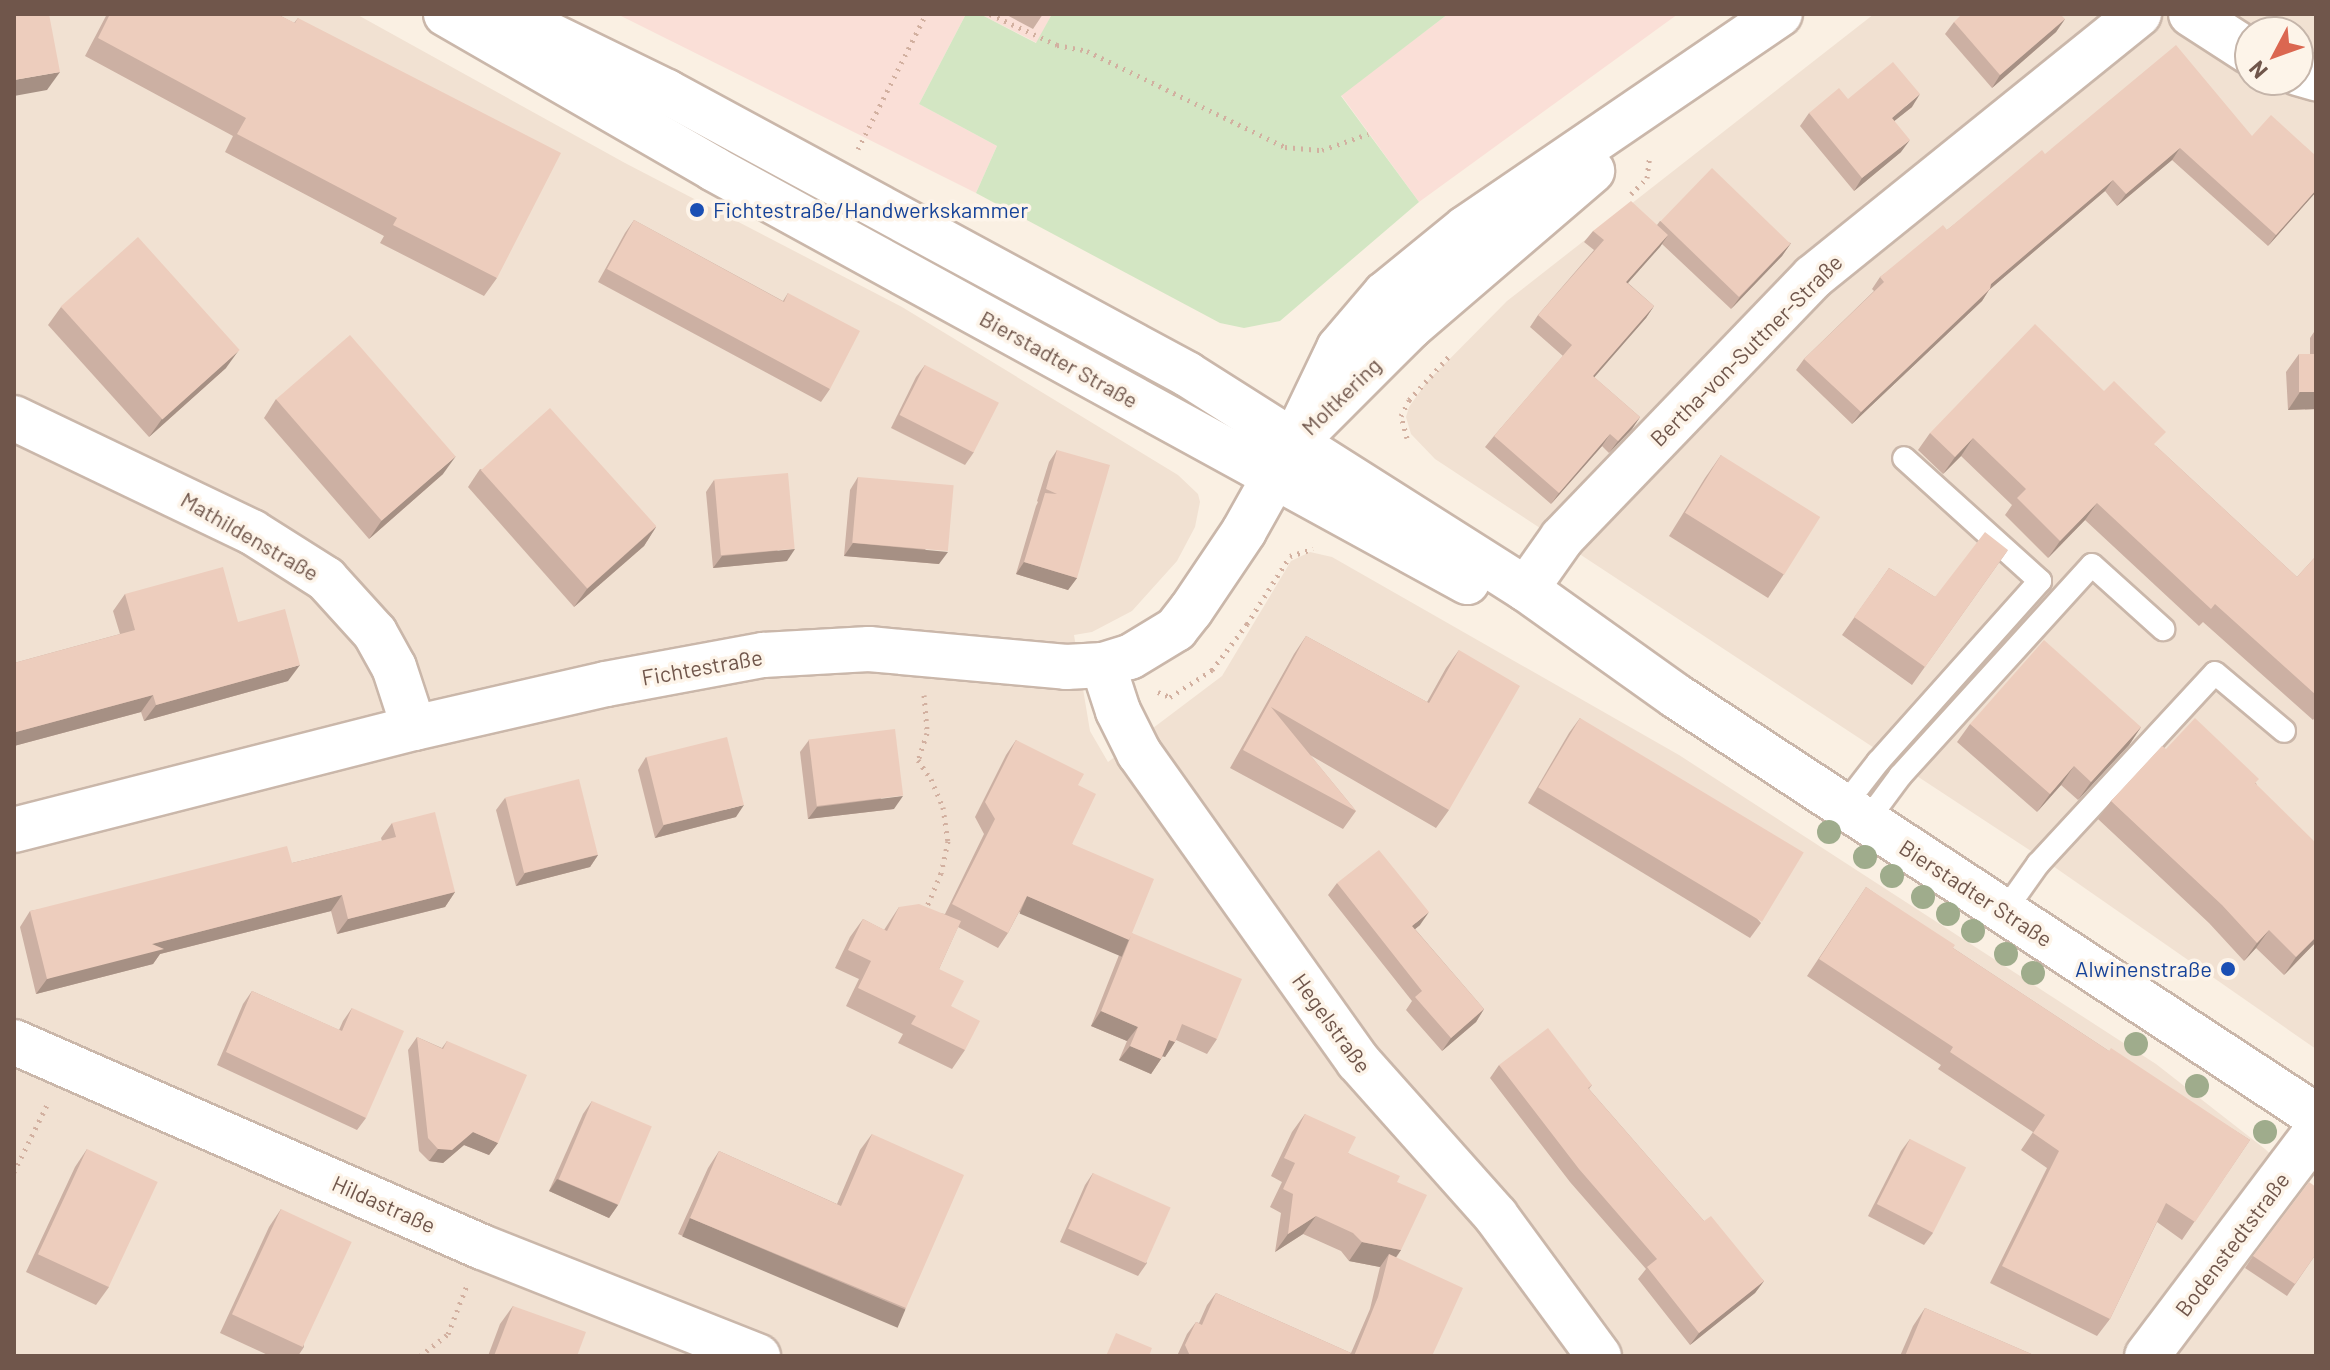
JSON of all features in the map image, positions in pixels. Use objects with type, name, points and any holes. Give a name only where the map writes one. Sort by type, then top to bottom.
[{"type":"street","name":"Bierstadter Straße","points":[[446,14],[727,176],[1283,460],[1526,589],[1676,696],[1854,815],[2316,1116]]},
{"type":"street","name":"Bierstadter Straße","points":[[507,14],[667,92],[1187,374],[1283,460],[1676,696]]},
{"type":"street","name":"Moltkering","points":[[1283,460],[1339,348],[1412,270],[1593,140],[1726,54],[1780,14]]},
{"type":"street","name":"Bertha-von-Suttner-Straße","points":[[1526,589],[1562,538],[1813,277],[2139,14]]},
{"type":"street","points":[[2191,14],[2234,42]]},
{"type":"street","name":"Mathildenstraße","points":[[14,418],[252,532],[326,579],[375,633],[394,667],[414,728]]},
{"type":"street","name":"Fichtestraße","points":[[14,830],[414,728],[606,684],[763,655],[869,649],[1034,666],[1103,665],[1130,657],[1176,629],[1244,531],[1283,460]]},
{"type":"street","name":"Hegelstraße","points":[[1103,665],[1118,711],[1139,753],[1358,1061],[1496,1216],[1599,1356]]},
{"type":"street","name":"Hildastraße","points":[[14,1042],[482,1247],[758,1356]]},
{"type":"street","name":"Bodenstedtstraße","points":[[2147,1356],[2316,1132]]},
{"type":"lane","points":[[1854,815],[1878,762],[2040,581],[1904,458]]},
{"type":"lane","points":[[1854,815],[1900,776],[2092,565],[2163,629]]},
{"type":"lane","points":[[2004,912],[2038,864],[2215,673],[2284,731]]},
{"type":"path","points":[[839,185],[926,14]]},
{"type":"path","points":[[990,14],[1057,45],[1087,51],[1285,147],[1322,150],[1368,134]]},
{"type":"path","points":[[1401,416],[1407,438]]},
{"type":"path","points":[[1170,697],[1212,670],[1247,624],[1290,556]]},
{"type":"path","points":[[925,911],[941,873],[948,841],[943,807],[931,779],[918,760],[927,733]]},
{"type":"path","points":[[14,1172],[66,1065]]},
{"type":"path","points":[[420,1356],[448,1334],[482,1247]]},
{"type":"shaded area","points":[[14,14],[356,14],[625,163],[902,307],[1178,475],[1198,494],[1200,502],[1195,527],[1177,561],[1132,611],[1092,632],[1074,635],[1090,731],[1108,762],[1222,676],[1291,561],[1310,552],[1332,557],[1679,755],[2156,1064],[2265,1149],[2316,1196],[2316,1356],[14,1356]]},
{"type":"shaded area","points":[[617,14],[966,14],[919,104],[997,146],[976,193]]},
{"type":"shaded area","points":[[980,14],[1052,14],[1037,43]]},
{"type":"shaded area","points":[[1448,14],[1678,14],[1419,202],[1341,95]]},
{"type":"shaded area","points":[[1874,14],[2316,14],[2316,1049],[2040,857],[1435,459],[1411,434],[1406,417],[1409,407],[1426,383],[1507,301]]},
{"type":"green space","points":[[966,14],[980,14],[1036,43],[1052,14],[1448,14],[1341,96],[1419,202],[1280,321],[1244,328],[1220,323],[976,193],[997,146],[919,104]]},
{"type":"building","points":[[14,14],[49,14],[60,72],[14,80]]},
{"type":"building","points":[[110,14],[277,14],[295,23],[298,18],[561,153],[497,278],[393,225],[397,218],[237,134],[246,118],[98,38]]},
{"type":"building","points":[[1962,14],[2060,14],[2065,19],[2000,75],[1954,22]]},
{"type":"building","points":[[2176,45],[2252,136],[2271,115],[2316,156],[2316,190],[2276,235],[2180,148],[2126,194],[2113,180],[1991,284],[1990,289],[1861,412],[1804,359],[1884,282],[1880,277],[1943,225],[1947,230],[2042,150],[2045,154]]},
{"type":"building","points":[[1893,62],[1920,94],[1892,118],[1910,140],[1862,178],[1809,113],[1839,88],[1848,99]]},
{"type":"building","points":[[1712,168],[1790,244],[1739,297],[1661,221]]},
{"type":"building","points":[[1631,201],[1668,235],[1626,282],[1654,306],[1593,376],[1640,417],[1618,441],[1610,434],[1559,493],[1494,436],[1572,345],[1538,315],[1604,240],[1593,231]]},
{"type":"building","points":[[634,220],[784,302],[788,293],[860,331],[830,389],[607,269]]},
{"type":"building","points":[[138,237],[240,350],[162,420],[61,307]]},
{"type":"building","points":[[2035,324],[2104,391],[2114,381],[2166,432],[2154,444],[2297,577],[2316,556],[2316,695],[2215,604],[2211,609],[2097,503],[2060,541],[2017,498],[2026,489],[1973,438],[1955,457],[1930,433]]},
{"type":"building","points":[[350,335],[456,457],[382,521],[276,399]]},
{"type":"building","points":[[2299,354],[2316,354],[2316,392],[2299,392]]},
{"type":"building","points":[[925,365],[999,403],[974,453],[900,415]]},
{"type":"building","points":[[550,408],[656,526],[587,588],[481,470]]},
{"type":"building","points":[[1057,450],[1110,465],[1077,578],[1024,562],[1045,493],[1057,494],[1046,489]]},
{"type":"building","points":[[1721,455],[1820,517],[1784,575],[1685,513]]},
{"type":"building","points":[[788,473],[795,549],[721,555],[714,479]]},
{"type":"building","points":[[858,477],[954,485],[948,551],[852,543]]},
{"type":"building","points":[[1985,532],[2008,550],[1925,667],[1854,617],[1889,568],[1935,597]]},
{"type":"building","points":[[223,567],[238,622],[285,609],[300,665],[156,705],[153,695],[16,732],[14,663],[135,630],[125,594]]},
{"type":"building","points":[[1306,636],[1429,703],[1459,650],[1520,686],[1449,810],[1271,707],[1356,811],[1243,750]]},
{"type":"building","points":[[2044,640],[2141,727],[2091,782],[2074,766],[2050,794],[1970,724]]},
{"type":"building","points":[[1580,718],[1804,852],[1762,922],[1538,787]]},
{"type":"building","points":[[2195,718],[2259,779],[2255,783],[2316,843],[2316,937],[2296,957],[2269,930],[2257,943],[2222,905],[2111,801],[2162,746],[2166,749]]},
{"type":"building","points":[[895,729],[903,796],[817,806],[809,740]]},
{"type":"building","points":[[727,737],[744,805],[663,825],[646,757]]},
{"type":"building","points":[[1016,740],[1084,774],[1078,785],[1096,794],[1072,844],[1154,879],[1132,933],[1242,979],[1217,1039],[1182,1024],[1175,1042],[1169,1040],[1161,1059],[1130,1046],[1138,1027],[1101,1011],[1131,936],[1129,940],[1027,896],[1008,933],[952,904],[995,819],[985,802]]},
{"type":"building","points":[[579,779],[598,855],[524,873],[505,797]]},
{"type":"building","points":[[435,812],[455,892],[348,919],[342,895],[152,944],[164,949],[47,979],[30,911],[287,846],[292,863],[396,837],[392,823]]},
{"type":"building","points":[[1379,850],[1429,912],[1412,926],[1484,1009],[1451,1038],[1415,997],[1422,991],[1337,883]]},
{"type":"building","points":[[1866,887],[2109,1051],[2111,1048],[2250,1140],[2195,1222],[2166,1203],[2110,1319],[2002,1266],[2059,1151],[2033,1133],[2045,1115],[1950,1052],[1953,1047],[1819,959]]},
{"type":"building","points":[[919,904],[961,921],[939,969],[964,981],[951,1006],[980,1021],[965,1050],[911,1024],[916,1016],[858,988],[871,961],[848,950],[863,919],[887,931],[899,907]]},
{"type":"building","points":[[252,991],[342,1031],[352,1008],[404,1031],[366,1118],[226,1052]]},
{"type":"building","points":[[1548,1028],[1592,1085],[1588,1088],[1704,1221],[1711,1216],[1764,1281],[1699,1333],[1647,1267],[1657,1259],[1579,1169],[1499,1065]]},
{"type":"building","points":[[417,1037],[443,1049],[447,1041],[527,1075],[498,1143],[473,1132],[452,1150],[438,1149],[428,1138]]},
{"type":"building","points":[[592,1101],[652,1126],[619,1205],[559,1179]]},
{"type":"building","points":[[1305,1114],[1356,1137],[1348,1153],[1400,1176],[1397,1182],[1427,1195],[1401,1250],[1362,1242],[1353,1233],[1316,1216],[1288,1234],[1293,1194],[1283,1189],[1295,1163],[1284,1158]]},
{"type":"building","points":[[872,1134],[964,1175],[906,1308],[690,1218],[719,1151],[841,1206]]},
{"type":"building","points":[[1910,1139],[1966,1168],[1933,1233],[1877,1204]]},
{"type":"building","points":[[87,1149],[158,1182],[109,1287],[38,1254]]},
{"type":"building","points":[[1093,1173],[1171,1208],[1146,1263],[1068,1229]]},
{"type":"building","points":[[2309,1182],[2316,1187],[2316,1254],[2295,1284],[2253,1256]]},
{"type":"building","points":[[281,1209],[352,1242],[303,1347],[232,1314]]},
{"type":"building","points":[[1389,1254],[1463,1288],[1432,1356],[1354,1356],[1378,1297]]},
{"type":"building","points":[[1216,1293],[1351,1353],[1347,1356],[1190,1356],[1185,1345],[1196,1322],[1202,1325]]},
{"type":"building","points":[[513,1306],[586,1332],[577,1356],[494,1356]]},
{"type":"building","points":[[1925,1308],[2036,1356],[1905,1356]]},
{"type":"building","points":[[1116,1333],[1152,1348],[1149,1356],[1106,1356]]},
{"type":"place","name":"Fichtestraße/Handwerkskammer","points":[[697,210]]},
{"type":"place","name":"Alwinenstraße","points":[[2228,969]]}]
